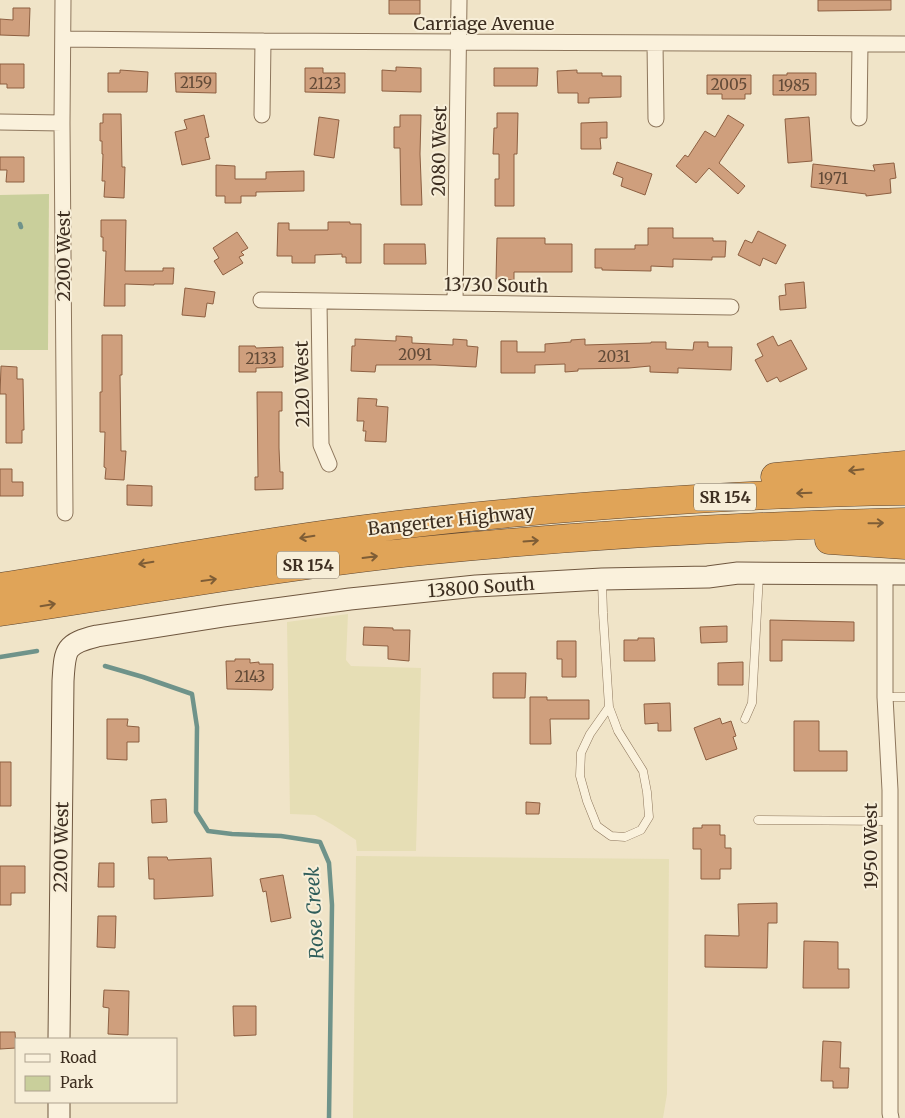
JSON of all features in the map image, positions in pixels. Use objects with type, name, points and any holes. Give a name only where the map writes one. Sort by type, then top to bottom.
[{"type":"highway","points":[[546,510],[594,500],[691,485],[905,465]]},
{"type":"highway","name":"Bangerter Highway","points":[[0,587],[327,534],[461,518],[718,497],[905,491]]},
{"type":"highway","name":"Bangerter Highway","points":[[0,612],[317,564],[419,551],[617,534],[905,522]]},
{"type":"highway","points":[[617,534],[746,536],[905,545]]},
{"type":"street","name":"2200 West","points":[[63,0],[65,512]]},
{"type":"street","name":"2080 West","points":[[455,303],[459,0]]},
{"type":"street","name":"Carriage Avenue","points":[[63,39],[905,44]]},
{"type":"street","points":[[262,41],[262,115]]},
{"type":"street","points":[[655,43],[656,119]]},
{"type":"street","points":[[859,118],[860,44]]},
{"type":"street","points":[[0,122],[62,123]]},
{"type":"street","name":"13730 South","points":[[261,300],[730,307]]},
{"type":"street","name":"2120 West","points":[[319,301],[321,445],[328,464]]},
{"type":"street","name":"13800 South","points":[[65,654],[70,647],[97,636],[350,599],[476,586],[602,579],[708,577],[738,573],[895,574]]},
{"type":"street","name":"1950 West","points":[[891,1118],[890,790],[885,697],[895,574]]},
{"type":"street","name":"2200 West","points":[[59,1038],[63,681],[65,654]]},
{"type":"street","points":[[59,1103],[59,1118]]},
{"type":"lane","points":[[745,719],[752,703],[759,573]]},
{"type":"lane","points":[[602,579],[609,707],[618,730],[643,771],[647,792],[649,817],[641,830],[625,838],[611,836],[597,826],[580,776],[581,753],[590,734],[609,707]]},
{"type":"lane","points":[[885,697],[905,697]]},
{"type":"lane","points":[[758,820],[889,821]]},
{"type":"shaded area","points":[[348,614],[346,660],[351,666],[421,668],[416,851],[357,851],[356,840],[315,815],[290,814],[287,622]]},
{"type":"shaded area","points":[[356,856],[669,859],[667,1094],[663,1118],[353,1118]]},
{"type":"green space","points":[[49,194],[48,350],[0,350],[0,195]]},
{"type":"building","points":[[389,0],[420,0],[420,14],[389,14]]},
{"type":"building","points":[[818,0],[891,0],[891,10],[818,11]]},
{"type":"building","points":[[13,8],[30,8],[29,36],[0,35],[0,19],[13,20]]},
{"type":"building","points":[[0,64],[24,64],[24,88],[7,88],[7,84],[0,84]]},
{"type":"building","points":[[396,67],[421,68],[421,92],[382,91],[382,70],[396,71]]},
{"type":"building","points":[[305,68],[323,68],[323,73],[345,73],[345,93],[305,92]]},
{"type":"building","points":[[494,68],[538,68],[537,86],[494,86]]},
{"type":"building","points":[[120,70],[148,72],[147,92],[108,92],[108,73],[120,73]]},
{"type":"building","points":[[577,70],[577,73],[602,73],[602,76],[621,76],[621,97],[589,98],[589,103],[578,103],[578,93],[558,93],[557,71]]},
{"type":"building","points":[[175,73],[216,73],[216,93],[176,92]]},
{"type":"building","points":[[787,73],[816,73],[816,95],[773,95],[773,75],[787,75]]},
{"type":"building","points":[[707,75],[751,75],[751,94],[745,94],[745,99],[722,99],[722,94],[707,94]]},
{"type":"building","points":[[497,113],[518,113],[517,154],[514,154],[514,206],[495,206],[495,179],[499,179],[499,154],[493,154],[494,128],[497,128]]},
{"type":"building","points":[[103,114],[121,114],[122,167],[125,167],[124,198],[104,197],[105,181],[102,181],[103,154],[102,141],[100,141],[100,123],[103,123]]},
{"type":"building","points":[[204,115],[209,137],[205,138],[210,159],[182,165],[175,132],[187,129],[184,120]]},
{"type":"building","points":[[400,115],[421,115],[422,205],[401,205],[400,148],[394,148],[394,127],[400,127]]},
{"type":"building","points":[[728,115],[744,125],[719,163],[745,186],[738,194],[709,168],[696,183],[676,166],[685,155],[688,157],[705,131],[715,137]]},
{"type":"building","points":[[319,117],[339,120],[334,158],[314,155]]},
{"type":"building","points":[[809,117],[812,161],[788,163],[785,119]]},
{"type":"building","points":[[607,122],[607,138],[600,138],[601,149],[581,149],[581,123]]},
{"type":"building","points":[[0,157],[24,157],[24,182],[6,182],[7,170],[0,170]]},
{"type":"building","points":[[617,162],[652,174],[645,195],[621,186],[623,178],[613,174]]},
{"type":"building","points":[[894,163],[896,178],[890,179],[891,193],[866,196],[866,194],[811,187],[813,164],[875,171],[873,165]]},
{"type":"building","points":[[216,165],[235,166],[235,179],[266,179],[266,172],[304,171],[304,191],[256,192],[256,196],[241,196],[241,203],[225,203],[225,196],[216,196]]},
{"type":"building","points":[[101,220],[126,220],[125,271],[163,271],[163,268],[174,268],[173,284],[125,284],[125,306],[104,306],[106,251],[103,251]]},
{"type":"building","points":[[328,222],[361,224],[361,263],[346,263],[346,257],[342,257],[342,254],[315,255],[315,263],[292,263],[292,256],[277,256],[278,223],[289,223],[289,230],[328,230]]},
{"type":"building","points":[[648,228],[673,228],[673,238],[713,238],[713,241],[726,241],[725,257],[712,257],[712,260],[673,259],[673,267],[651,266],[651,271],[602,270],[602,268],[595,268],[595,249],[635,249],[635,245],[648,245]]},
{"type":"building","points":[[758,231],[786,245],[776,264],[763,258],[760,266],[738,255],[745,240],[752,243]]},
{"type":"building","points":[[237,232],[248,248],[241,252],[244,255],[239,257],[243,263],[223,275],[214,261],[219,258],[213,248]]},
{"type":"building","points":[[497,238],[545,238],[545,244],[572,244],[572,272],[514,272],[514,280],[496,279]]},
{"type":"building","points":[[384,244],[425,244],[426,264],[384,264]]},
{"type":"building","points":[[804,282],[806,308],[780,310],[779,296],[786,295],[785,284]]},
{"type":"building","points":[[185,288],[215,292],[213,304],[207,303],[205,317],[182,315]]},
{"type":"building","points":[[102,335],[122,335],[122,375],[120,375],[121,451],[126,451],[124,480],[105,479],[105,432],[100,432]]},
{"type":"building","points":[[396,336],[412,337],[412,343],[453,345],[453,339],[467,340],[467,346],[478,347],[476,367],[376,365],[375,372],[351,371],[352,346],[355,346],[355,339],[396,341]]},
{"type":"building","points":[[773,336],[778,346],[791,340],[807,369],[780,382],[777,377],[767,382],[755,360],[763,356],[757,344]]},
{"type":"building","points":[[585,339],[585,345],[666,342],[666,349],[693,350],[694,342],[708,342],[708,347],[732,347],[731,370],[678,368],[678,373],[650,372],[650,366],[578,369],[578,371],[565,372],[565,364],[535,365],[535,373],[501,373],[501,341],[517,341],[517,352],[545,352],[545,344]]},
{"type":"building","points":[[239,346],[255,346],[256,348],[283,347],[283,367],[256,368],[256,372],[239,372]]},
{"type":"building","points":[[1,366],[17,367],[17,379],[23,379],[24,430],[22,430],[22,443],[6,443],[6,394],[0,394]]},
{"type":"building","points":[[257,392],[282,392],[282,411],[279,411],[279,448],[280,472],[283,472],[283,489],[255,490],[255,477],[258,477]]},
{"type":"building","points":[[358,398],[377,399],[376,406],[388,407],[386,442],[365,441],[364,421],[357,421]]},
{"type":"building","points":[[0,469],[12,469],[12,482],[23,482],[23,496],[0,496]]},
{"type":"building","points":[[127,485],[152,486],[152,506],[127,505]]},
{"type":"building","points":[[770,620],[854,622],[854,641],[782,640],[782,661],[770,661]]},
{"type":"building","points":[[727,626],[727,642],[701,643],[700,627]]},
{"type":"building","points":[[364,627],[410,630],[409,661],[388,659],[388,646],[363,645]]},
{"type":"building","points":[[638,638],[654,638],[655,661],[624,661],[624,640],[638,640]]},
{"type":"building","points":[[557,641],[576,641],[576,677],[562,677],[562,659],[557,659]]},
{"type":"building","points":[[235,659],[250,659],[250,663],[273,664],[272,690],[227,689],[226,661],[235,661]]},
{"type":"building","points":[[743,662],[743,685],[718,685],[718,663]]},
{"type":"building","points":[[493,673],[526,673],[525,698],[493,698]]},
{"type":"building","points":[[530,697],[547,697],[547,700],[589,700],[589,719],[550,719],[551,744],[530,744]]},
{"type":"building","points":[[670,703],[671,731],[658,731],[658,723],[645,724],[644,704]]},
{"type":"building","points":[[720,718],[722,724],[731,721],[736,736],[733,737],[737,749],[706,760],[694,728]]},
{"type":"building","points":[[107,719],[128,719],[127,726],[139,727],[139,742],[127,742],[127,760],[107,759]]},
{"type":"building","points":[[794,721],[819,721],[819,751],[847,751],[847,771],[794,771]]},
{"type":"building","points":[[0,762],[11,762],[11,806],[0,806]]},
{"type":"building","points":[[166,799],[167,822],[152,823],[151,800]]},
{"type":"building","points":[[526,802],[540,803],[539,814],[526,814]]},
{"type":"building","points":[[702,825],[720,825],[720,835],[725,835],[725,848],[731,848],[731,869],[720,869],[720,879],[701,879],[701,849],[693,849],[693,828],[702,828]]},
{"type":"building","points":[[148,857],[167,857],[168,860],[211,858],[213,896],[154,899],[154,879],[149,879]]},
{"type":"building","points":[[99,863],[114,863],[114,887],[98,887]]},
{"type":"building","points":[[0,866],[25,866],[25,893],[11,893],[11,905],[0,905]]},
{"type":"building","points":[[283,875],[291,918],[271,922],[266,891],[263,892],[260,879]]},
{"type":"building","points":[[777,903],[777,923],[768,923],[767,968],[705,967],[705,935],[739,936],[738,904]]},
{"type":"building","points":[[98,916],[116,916],[115,948],[97,947]]},
{"type":"building","points":[[804,941],[838,942],[838,969],[849,969],[849,988],[803,988]]},
{"type":"building","points":[[104,990],[129,991],[128,1035],[108,1034],[109,1008],[103,1007]]},
{"type":"building","points":[[233,1006],[256,1006],[256,1035],[234,1036]]},
{"type":"building","points":[[0,1032],[15,1032],[15,1048],[0,1049]]},
{"type":"building","points":[[823,1041],[841,1042],[840,1068],[849,1068],[848,1088],[833,1088],[833,1081],[821,1081]]},
{"type":"waterway","name":"Rose Creek","points":[[0,657],[37,651]]},
{"type":"waterway","name":"Rose Creek","points":[[105,666],[192,694],[197,727],[196,812],[208,831],[281,836],[320,842],[329,863],[332,905],[329,1118]]}]
